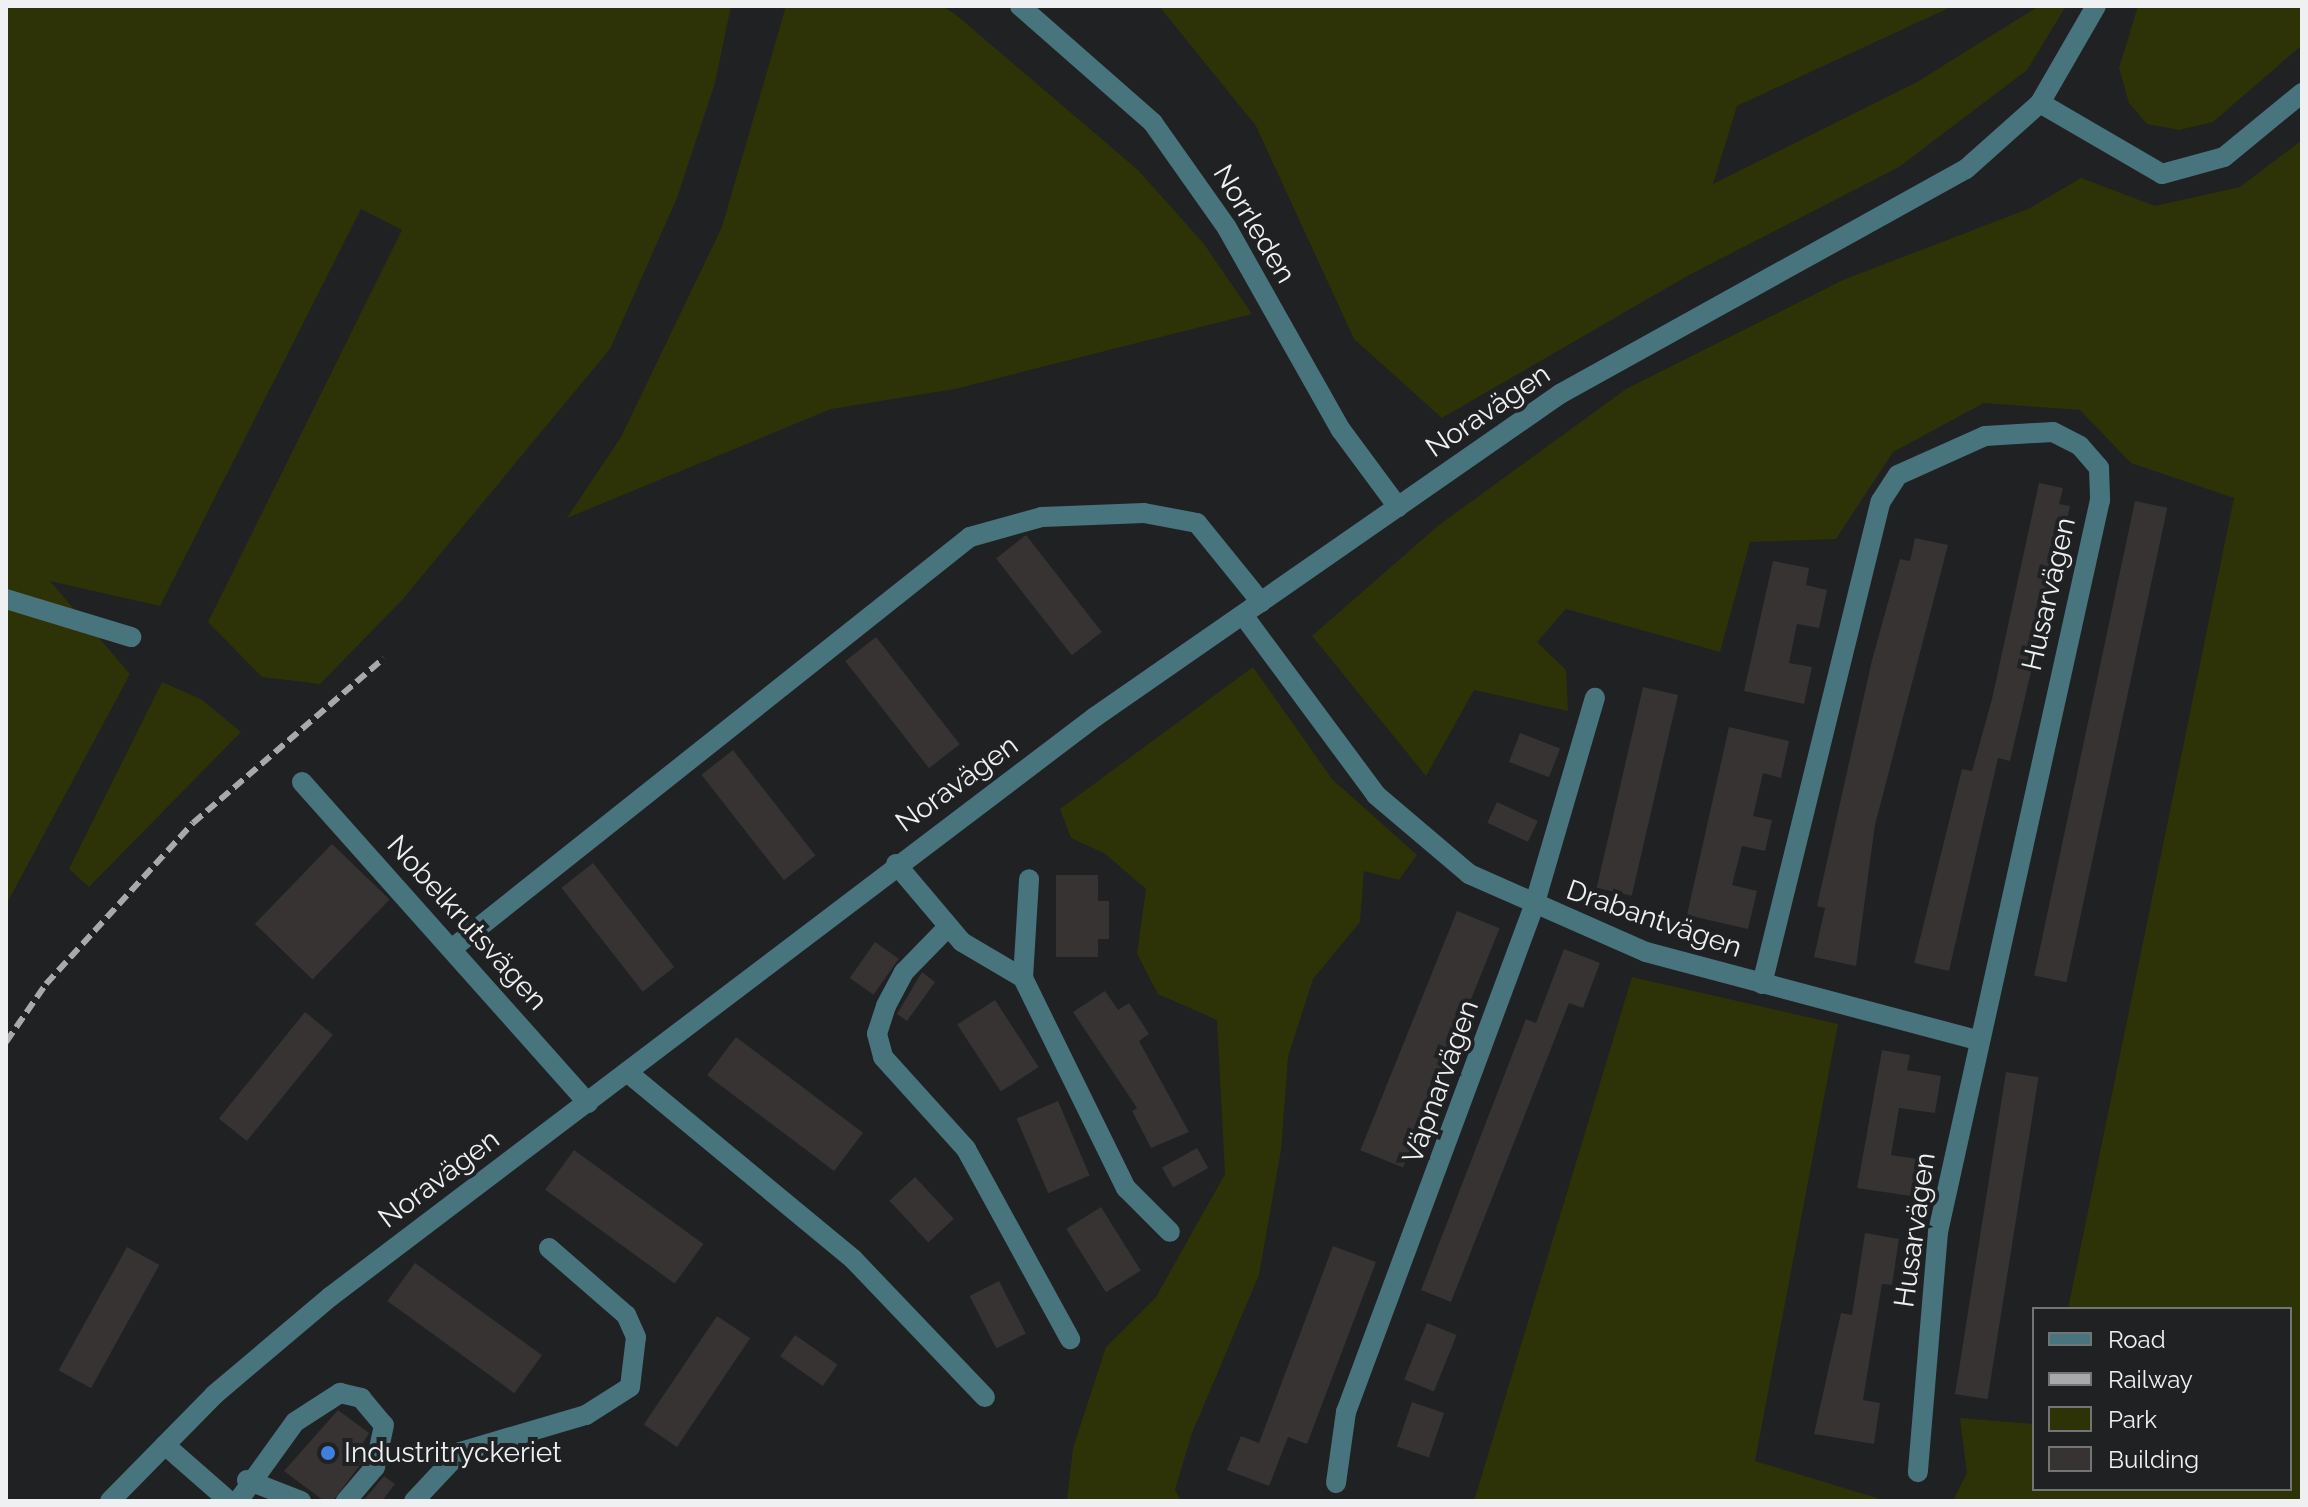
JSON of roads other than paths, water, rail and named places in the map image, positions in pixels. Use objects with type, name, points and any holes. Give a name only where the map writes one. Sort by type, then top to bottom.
[{"type":"street","name":"Norrleden","points":[[1020,6],[1153,123],[1227,228],[1341,430],[1398,507]]},
{"type":"street","name":"Noravägen","points":[[110,1501],[165,1445],[330,1297],[588,1103],[896,864],[1261,602],[1560,394],[1966,169],[2040,103],[2094,13]]},
{"type":"street","points":[[2040,103],[2162,174],[2224,157],[2302,93]]},
{"type":"street","name":"Husarvägen","points":[[1762,984],[1881,501],[1898,475],[1932,457],[1985,436],[2053,432],[2080,446],[2099,468],[2100,500],[1976,1040],[1938,1232],[1918,1472]]},
{"type":"street","points":[[454,947],[970,537],[1042,517],[1144,513],[1197,523],[1261,602]]},
{"type":"street","points":[[6,599],[131,637]]},
{"type":"street","name":"Drabantvägen","points":[[1243,615],[1376,795],[1469,874],[1534,906],[1646,952],[1976,1040]]},
{"type":"street","name":"Väpnarvägen","points":[[1336,1483],[1346,1412],[1534,906],[1595,698]]},
{"type":"street","name":"Nobelkrutsvägen","points":[[302,782],[454,947],[588,1103]]},
{"type":"street","name":"Noravägen","points":[[896,864],[947,928],[1023,978]]},
{"type":"street","points":[[1029,879],[1023,978],[1126,1188],[1170,1232]]},
{"type":"street","points":[[947,928],[904,972],[886,1006],[877,1034],[883,1057],[966,1149],[1070,1339]]},
{"type":"street","points":[[627,1072],[853,1259],[985,1397]]},
{"type":"street","points":[[414,1501],[460,1452],[586,1415],[630,1387],[636,1337],[626,1315],[549,1248]]},
{"type":"street","points":[[238,1501],[247,1480],[320,1400],[350,1395],[379,1415],[384,1439],[375,1467],[346,1501]]},
{"type":"street","points":[[165,1445],[229,1501]]},
{"type":"street","points":[[247,1480],[301,1501]]},
{"type":"railway","points":[[6,1042],[46,984],[193,823],[384,658]]},
{"type":"place","name":"Industritryckeriet","points":[[328,1453]]}]
